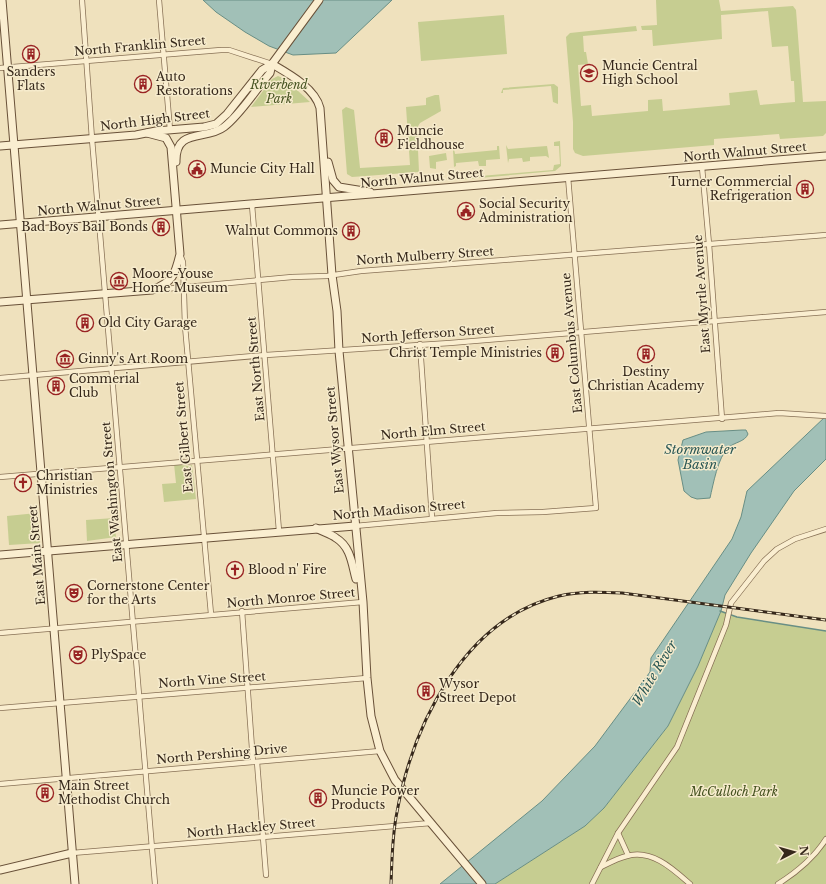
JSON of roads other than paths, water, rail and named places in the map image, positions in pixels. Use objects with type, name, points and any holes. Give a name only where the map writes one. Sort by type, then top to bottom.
[{"type":"main road","name":"East Main Street","points":[[2,0],[4,68],[14,145],[75,884]]},
{"type":"main road","name":"North High Street","points":[[0,146],[92,139],[204,127],[216,124],[227,114],[262,70],[272,64],[319,0]]},
{"type":"main road","name":"North High Street","points":[[174,181],[176,152],[182,142],[189,137],[212,133],[225,126],[270,73],[272,64]]},
{"type":"main road","points":[[272,64],[302,84],[317,99],[320,108],[323,150],[336,186],[376,194]]},
{"type":"main road","points":[[147,133],[163,136],[169,142],[174,181]]},
{"type":"main road","name":"East Wysor Street","points":[[323,150],[328,198],[332,275],[337,311],[347,448],[362,602],[366,678],[371,716],[380,751],[402,789],[482,884]]},
{"type":"main road","name":"North Walnut Street","points":[[0,225],[826,156]]},
{"type":"main road","name":"East Gilbert Street","points":[[174,181],[180,254]]},
{"type":"main road","points":[[152,290],[166,284],[172,279],[177,269],[180,254]]},
{"type":"main road","name":"North Mulberry Street","points":[[0,302],[152,290]]},
{"type":"main road","name":"North Madison Street","points":[[0,555],[315,528],[355,526]]},
{"type":"main road","points":[[315,528],[336,538],[343,544],[351,558],[361,591]]},
{"type":"main road","points":[[0,870],[72,853]]},
{"type":"street","name":"East Washington Street","points":[[82,0],[88,60],[92,139],[119,467],[140,695],[155,884]]},
{"type":"street","points":[[158,0],[170,130]]},
{"type":"street","name":"North Franklin Street","points":[[4,68],[225,50],[272,64]]},
{"type":"street","name":"East Myrtle Avenue","points":[[702,167],[710,244],[722,419]]},
{"type":"street","name":"East Columbus Avenue","points":[[568,177],[596,508]]},
{"type":"street","name":"East North Street","points":[[252,205],[257,281],[266,355],[279,531]]},
{"type":"street","name":"North Mulberry Street","points":[[152,290],[332,275],[361,271],[575,256],[826,235]]},
{"type":"street","name":"East Gilbert Street","points":[[180,254],[183,262],[185,326],[202,530],[205,538],[211,614]]},
{"type":"street","name":"North Jefferson Street","points":[[0,378],[266,355],[339,351],[826,312]]},
{"type":"street","points":[[420,344],[432,518]]},
{"type":"street","name":"North Elm Street","points":[[0,477],[273,453],[722,419],[779,413],[826,416]]},
{"type":"street","name":"North Madison Street","points":[[355,526],[498,512],[543,512],[596,508]]},
{"type":"street","points":[[592,884],[618,833],[672,755],[726,625],[731,602],[777,549],[795,539],[826,529]]},
{"type":"street","name":"North Monroe Street","points":[[0,633],[54,627],[362,602]]},
{"type":"street","points":[[242,611],[255,762],[264,837],[266,875]]},
{"type":"street","name":"North Vine Street","points":[[0,708],[140,695],[366,678]]},
{"type":"street","name":"North Pershing Drive","points":[[0,784],[146,770],[380,751]]},
{"type":"street","name":"North Hackley Street","points":[[72,853],[431,823]]},
{"type":"street","points":[[618,833],[628,855]]},
{"type":"street","points":[[778,884],[804,865],[818,851],[826,839]]},
{"type":"street","points":[[601,867],[628,855],[649,857],[662,861],[690,884]]},
{"type":"water","points":[[203,0],[392,0],[336,53],[293,55],[269,46],[245,32],[216,12]]},
{"type":"water","name":"White River","points":[[826,416],[826,459],[794,491],[751,553],[725,595],[721,611],[698,666],[668,726],[604,808],[585,826],[495,884],[440,884],[542,801],[595,746],[650,672],[651,658],[732,539],[741,517],[747,491]]},
{"type":"water","name":"Stormwater Basin","points":[[746,430],[748,434],[747,437],[730,446],[724,452],[716,472],[710,498],[697,499],[691,497],[684,491],[678,460],[683,440],[706,432]]},
{"type":"waterway","points":[[720,611],[737,617],[826,631]]},
{"type":"railway","points":[[391,884],[393,839],[397,812],[405,778],[416,744],[430,711],[448,680],[470,651],[496,627],[525,608],[567,594],[590,592],[622,593],[826,620]]},
{"type":"place","name":"Sanders Flats","points":[[31,54]]},
{"type":"place","name":"Muncie Central High School","points":[[589,73]]},
{"type":"place","name":"Auto Restorations","points":[[143,84]]},
{"type":"place","name":"Muncie Fieldhouse","points":[[384,138]]},
{"type":"place","name":"Muncie City Hall","points":[[197,169]]},
{"type":"place","name":"Turner Commercial Refrigeration","points":[[805,189]]},
{"type":"place","name":"Social Security Administration","points":[[466,211]]},
{"type":"place","name":"Bad Boys Bail Bonds","points":[[161,227]]},
{"type":"place","name":"Walnut Commons","points":[[351,231]]},
{"type":"place","name":"Moore-Youse Home Museum","points":[[119,281]]},
{"type":"place","name":"Old City Garage","points":[[85,323]]},
{"type":"place","name":"Christ Temple Ministries","points":[[555,353]]},
{"type":"place","name":"Destiny Christian Academy","points":[[646,354]]},
{"type":"place","name":"Ginny's Art Room","points":[[65,359]]},
{"type":"place","name":"Commerial Club","points":[[56,386]]},
{"type":"place","name":"Christian Ministries","points":[[23,483]]},
{"type":"place","name":"Blood n' Fire","points":[[235,570]]},
{"type":"place","name":"Cornerstone Center for the Arts","points":[[74,593]]},
{"type":"place","name":"PlySpace","points":[[78,655]]},
{"type":"place","name":"Wysor Street Depot","points":[[426,691]]},
{"type":"place","name":"Main Street Methodist Church","points":[[45,793]]},
{"type":"place","name":"Muncie Power Products","points":[[318,798]]},
{"type":"park label","name":"Riverbend Park","points":[[279,92]]},
{"type":"park label","name":"McCulloch Park","points":[[734,792]]}]
